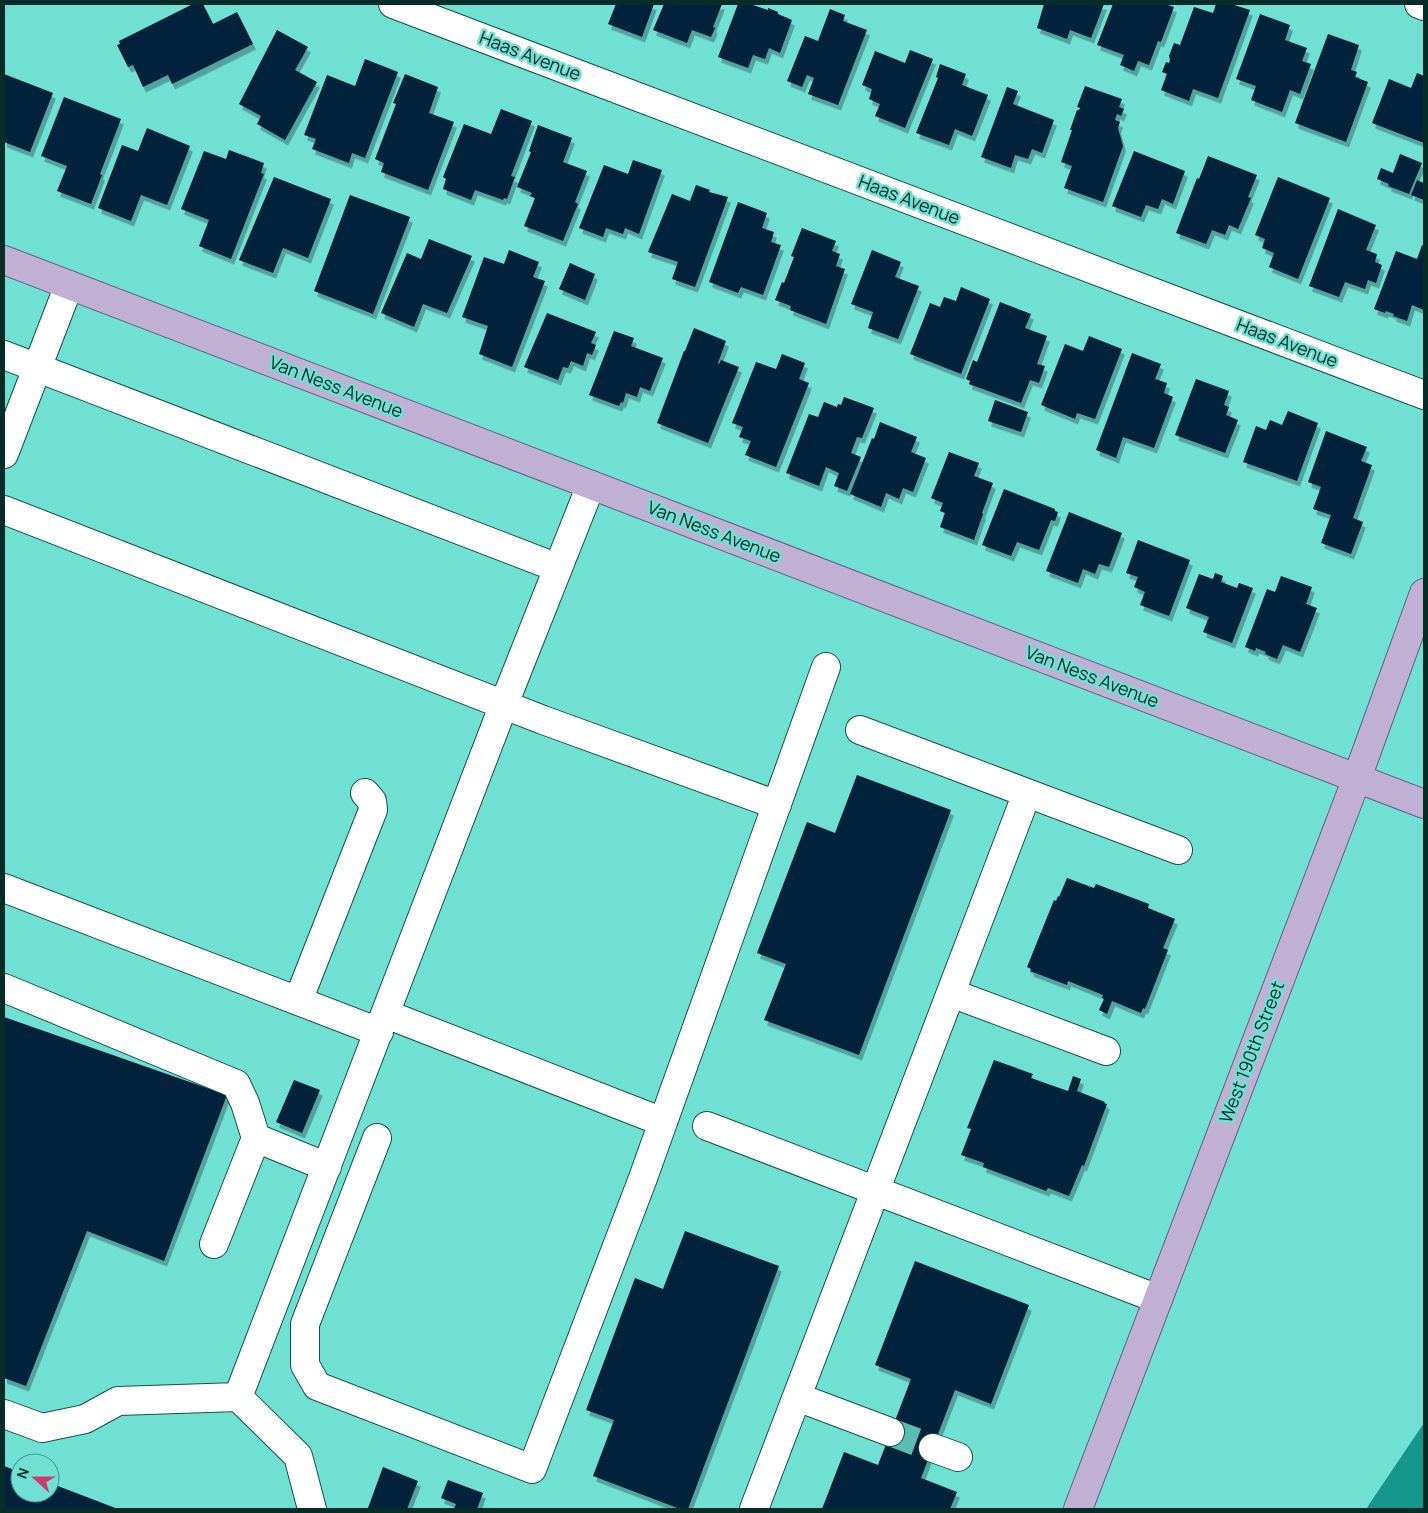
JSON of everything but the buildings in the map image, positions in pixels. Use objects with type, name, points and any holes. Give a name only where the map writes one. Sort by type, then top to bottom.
[{"type":"main road","name":"Van Ness Avenue","points":[[4,260],[1424,804]]},
{"type":"main road","name":"West 190th Street","points":[[1078,1509],[1357,778],[1424,594]]},
{"type":"street","name":"Haas Avenue","points":[[393,4],[1424,395]]},
{"type":"street","points":[[1419,4],[1424,6]]},
{"type":"street","points":[[4,454],[18,360],[69,286]]},
{"type":"street","points":[[18,360],[558,568]]},
{"type":"street","points":[[238,1397],[504,704],[591,485]]},
{"type":"street","points":[[4,510],[543,720],[776,805]]},
{"type":"street","points":[[377,1138],[306,1324],[305,1365],[317,1386],[532,1469],[663,1122],[826,667]]},
{"type":"street","points":[[860,730],[1178,850]]},
{"type":"street","points":[[298,1001],[373,810],[372,801],[365,792]]},
{"type":"street","points":[[754,1509],[1027,793]]},
{"type":"street","points":[[4,888],[298,1001],[382,1023],[663,1122]]},
{"type":"street","points":[[4,988],[236,1084],[246,1103],[256,1138],[214,1244]]},
{"type":"street","points":[[951,993],[1106,1051]]},
{"type":"street","points":[[707,1126],[1158,1299]]},
{"type":"street","points":[[256,1138],[327,1167]]},
{"type":"street","points":[[4,1414],[42,1428],[85,1419],[118,1401],[238,1397],[298,1456],[312,1509]]},
{"type":"street","points":[[797,1397],[890,1432]]},
{"type":"water","points":[[1424,1423],[1424,1509],[1367,1509],[1368,1506]]},
{"type":"tunnel","points":[[890,1432],[933,1448]]}]
